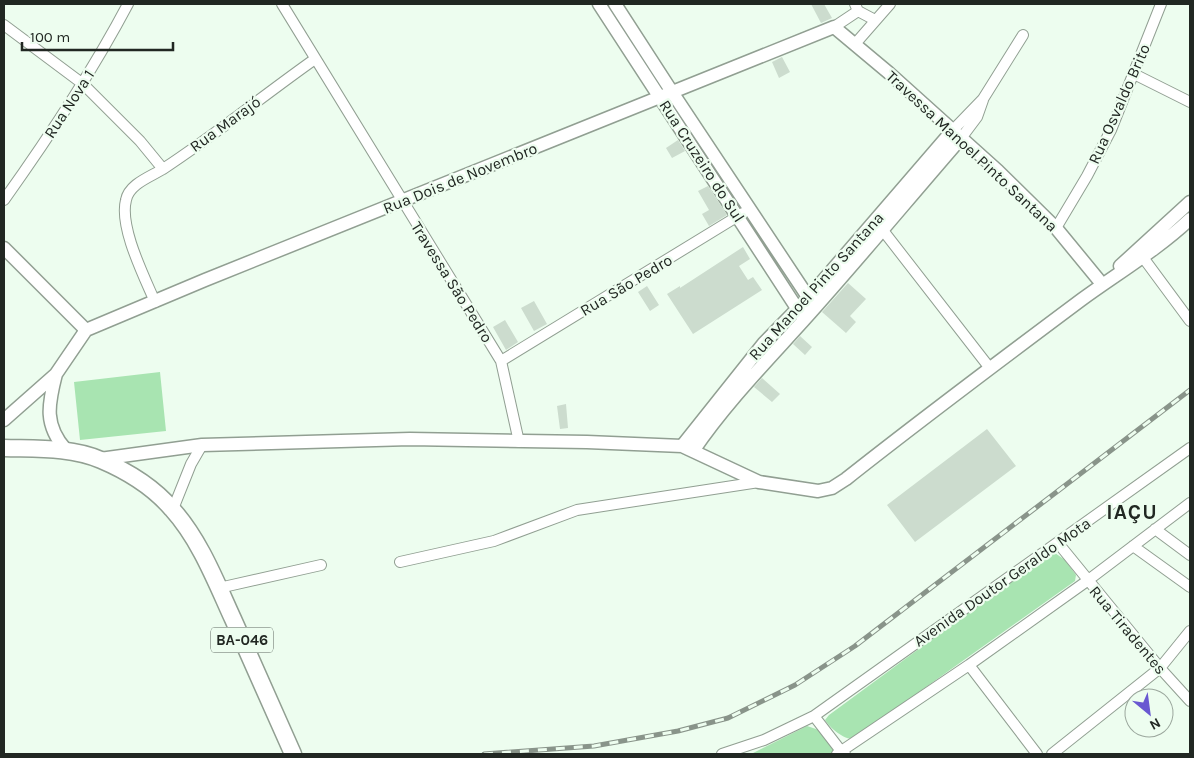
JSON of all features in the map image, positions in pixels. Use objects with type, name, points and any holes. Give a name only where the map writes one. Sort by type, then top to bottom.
[{"type":"main road","name":"BA-046","points":[[4,448],[66,450],[100,459],[155,492],[172,509],[187,528],[219,588],[293,754]]},
{"type":"street","name":"Rua Nova 1","points":[[4,200],[83,84],[105,48],[128,4]]},
{"type":"street","name":"Travessa São Pedro","points":[[282,4],[501,361],[519,442]]},
{"type":"street","name":"Rua Cruzeiro do Sul","points":[[598,4],[750,208],[812,302]]},
{"type":"street","name":"Rua Cruzeiro do Sul","points":[[615,4],[666,95],[738,216],[801,314]]},
{"type":"street","points":[[855,44],[890,4]]},
{"type":"street","name":"Rua Osvaldo Brito","points":[[1056,228],[1087,176],[1111,130],[1161,4]]},
{"type":"street","points":[[834,27],[857,8],[875,20]]},
{"type":"street","points":[[4,24],[83,84],[124,124],[163,169]]},
{"type":"street","name":"Rua Dois de Novembro","points":[[86,330],[205,280],[834,27]]},
{"type":"street","name":"Travessa Manoel Pinto Santana","points":[[834,27],[957,133],[1056,228],[1102,284]]},
{"type":"street","points":[[957,133],[983,99],[1023,35]]},
{"type":"street","name":"Rua Marajó","points":[[155,302],[133,248],[124,213],[126,198],[134,186],[163,169],[315,59]]},
{"type":"street","points":[[1134,74],[1190,102]]},
{"type":"street","name":"Rua Manoel Pinto Santana","points":[[688,449],[764,343],[801,314],[957,133]]},
{"type":"street","points":[[1140,254],[1190,202]]},
{"type":"street","name":"Rua São Pedro","points":[[501,361],[750,208]]},
{"type":"street","points":[[100,459],[202,445],[410,439],[587,442],[688,449],[759,482],[818,491],[832,488],[846,480],[989,367],[1114,276],[1120,266],[1190,219]]},
{"type":"street","points":[[878,225],[989,367]]},
{"type":"street","points":[[4,248],[86,330],[56,374],[4,420]]},
{"type":"street","points":[[1140,254],[1190,321]]},
{"type":"street","points":[[56,374],[50,407],[50,423],[58,440],[66,450]]},
{"type":"street","points":[[172,509],[191,464],[202,445]]},
{"type":"street","name":"Avenida Doutor Geraldo Mota","points":[[722,754],[764,740],[814,716],[1190,448]]},
{"type":"street","points":[[400,562],[494,541],[577,510],[759,482]]},
{"type":"street","points":[[814,716],[841,753],[969,666],[1087,581],[1190,503]]},
{"type":"street","points":[[1155,529],[1190,555]]},
{"type":"street","name":"Rua Tiradentes","points":[[1058,543],[1087,581],[1190,702]]},
{"type":"street","points":[[1133,546],[1190,587]]},
{"type":"street","points":[[219,588],[321,565]]},
{"type":"street","points":[[1052,754],[1160,668],[1190,632]]},
{"type":"street","points":[[969,666],[1037,754]]},
{"type":"green space","points":[[160,372],[166,431],[80,440],[74,382]]},
{"type":"green space","points":[[1055,553],[1065,560],[1076,575],[1075,581],[853,739],[841,735],[827,723],[825,720],[829,715],[1048,554]]},
{"type":"green space","points":[[807,726],[819,730],[834,748],[833,752],[830,754],[751,754]]},
{"type":"building","points":[[811,4],[824,4],[832,18],[821,23]]},
{"type":"building","points":[[782,57],[790,72],[779,78],[772,62]]},
{"type":"building","points":[[678,140],[685,151],[672,158],[666,148]]},
{"type":"building","points":[[708,186],[727,215],[709,226],[702,214],[709,210],[698,191]]},
{"type":"building","points":[[743,247],[750,259],[739,266],[748,280],[753,277],[762,290],[693,334],[667,294],[680,286],[680,288]]},
{"type":"building","points":[[848,283],[866,299],[850,316],[856,322],[846,333],[822,312]]},
{"type":"building","points":[[647,286],[659,305],[650,311],[638,292]]},
{"type":"building","points":[[534,301],[547,324],[534,331],[521,308]]},
{"type":"building","points":[[505,320],[518,342],[506,350],[493,327]]},
{"type":"building","points":[[800,336],[812,347],[805,355],[793,344]]},
{"type":"building","points":[[762,378],[780,394],[772,402],[754,387]]},
{"type":"building","points":[[566,404],[568,428],[560,429],[557,406]]},
{"type":"building","points":[[987,429],[1016,466],[915,542],[887,505]]},
{"type":"railway","points":[[484,754],[594,746],[678,731],[728,718],[795,685],[855,646],[1190,390]]},
{"type":"district","name":"IAÇU","points":[[1132,512]]}]
